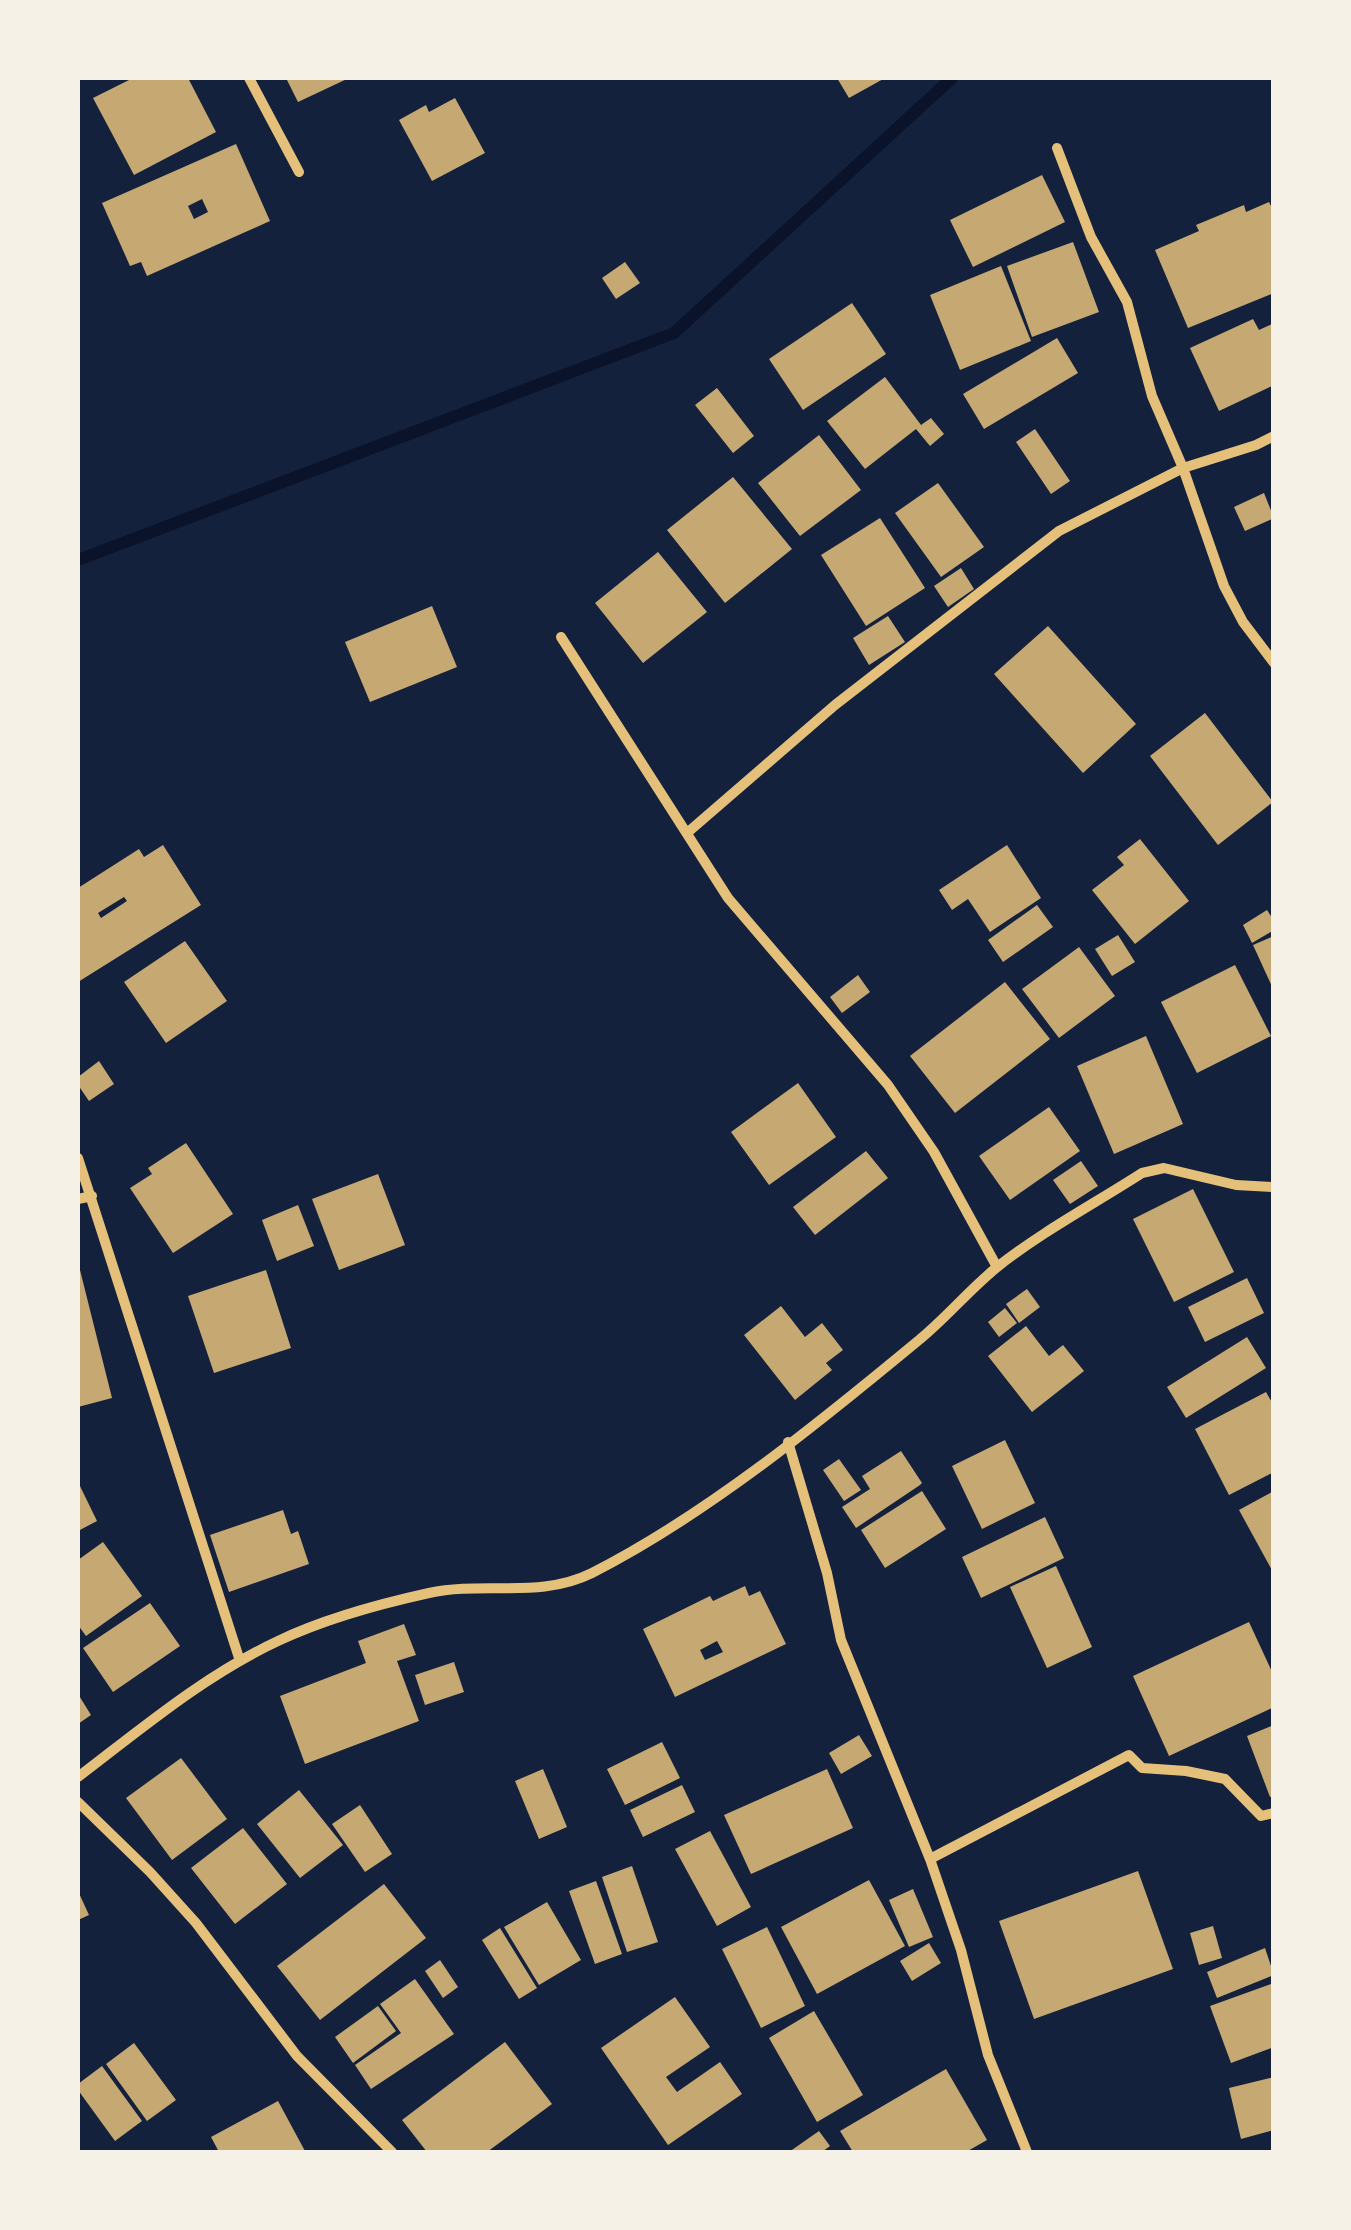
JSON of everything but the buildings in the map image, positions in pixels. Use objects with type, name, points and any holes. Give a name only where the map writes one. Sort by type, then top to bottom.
[{"type":"street","points":[[249,78],[299,172]]},
{"type":"street","points":[[1057,148],[1091,237],[1127,302],[1152,396],[1224,586],[1274,663]]},
{"type":"street","points":[[688,833],[834,706],[1059,532],[1182,468],[1274,436]]},
{"type":"street","points":[[561,637],[728,898],[888,1085],[934,1152],[996,1268]]},
{"type":"street","points":[[78,1158],[240,1661]]},
{"type":"street","points":[[78,1776],[240,1661],[280,1639],[409,1597],[472,1587],[536,1590],[589,1575],[720,1493],[922,1338],[996,1268],[1142,1174],[1164,1168],[1236,1186],[1274,1187]]},
{"type":"street","points":[[78,1200],[92,1196]]},
{"type":"street","points":[[788,1442],[827,1573],[842,1640],[930,1860],[962,1950],[988,2055],[1027,2152]]},
{"type":"street","points":[[930,1860],[1129,1755],[1142,1768],[1186,1771],[1225,1780],[1261,1816],[1274,1813]]},
{"type":"street","points":[[78,1802],[196,1923],[298,2056],[392,2152]]},
{"type":"waterway","points":[[78,560],[674,333],[952,78]]}]
